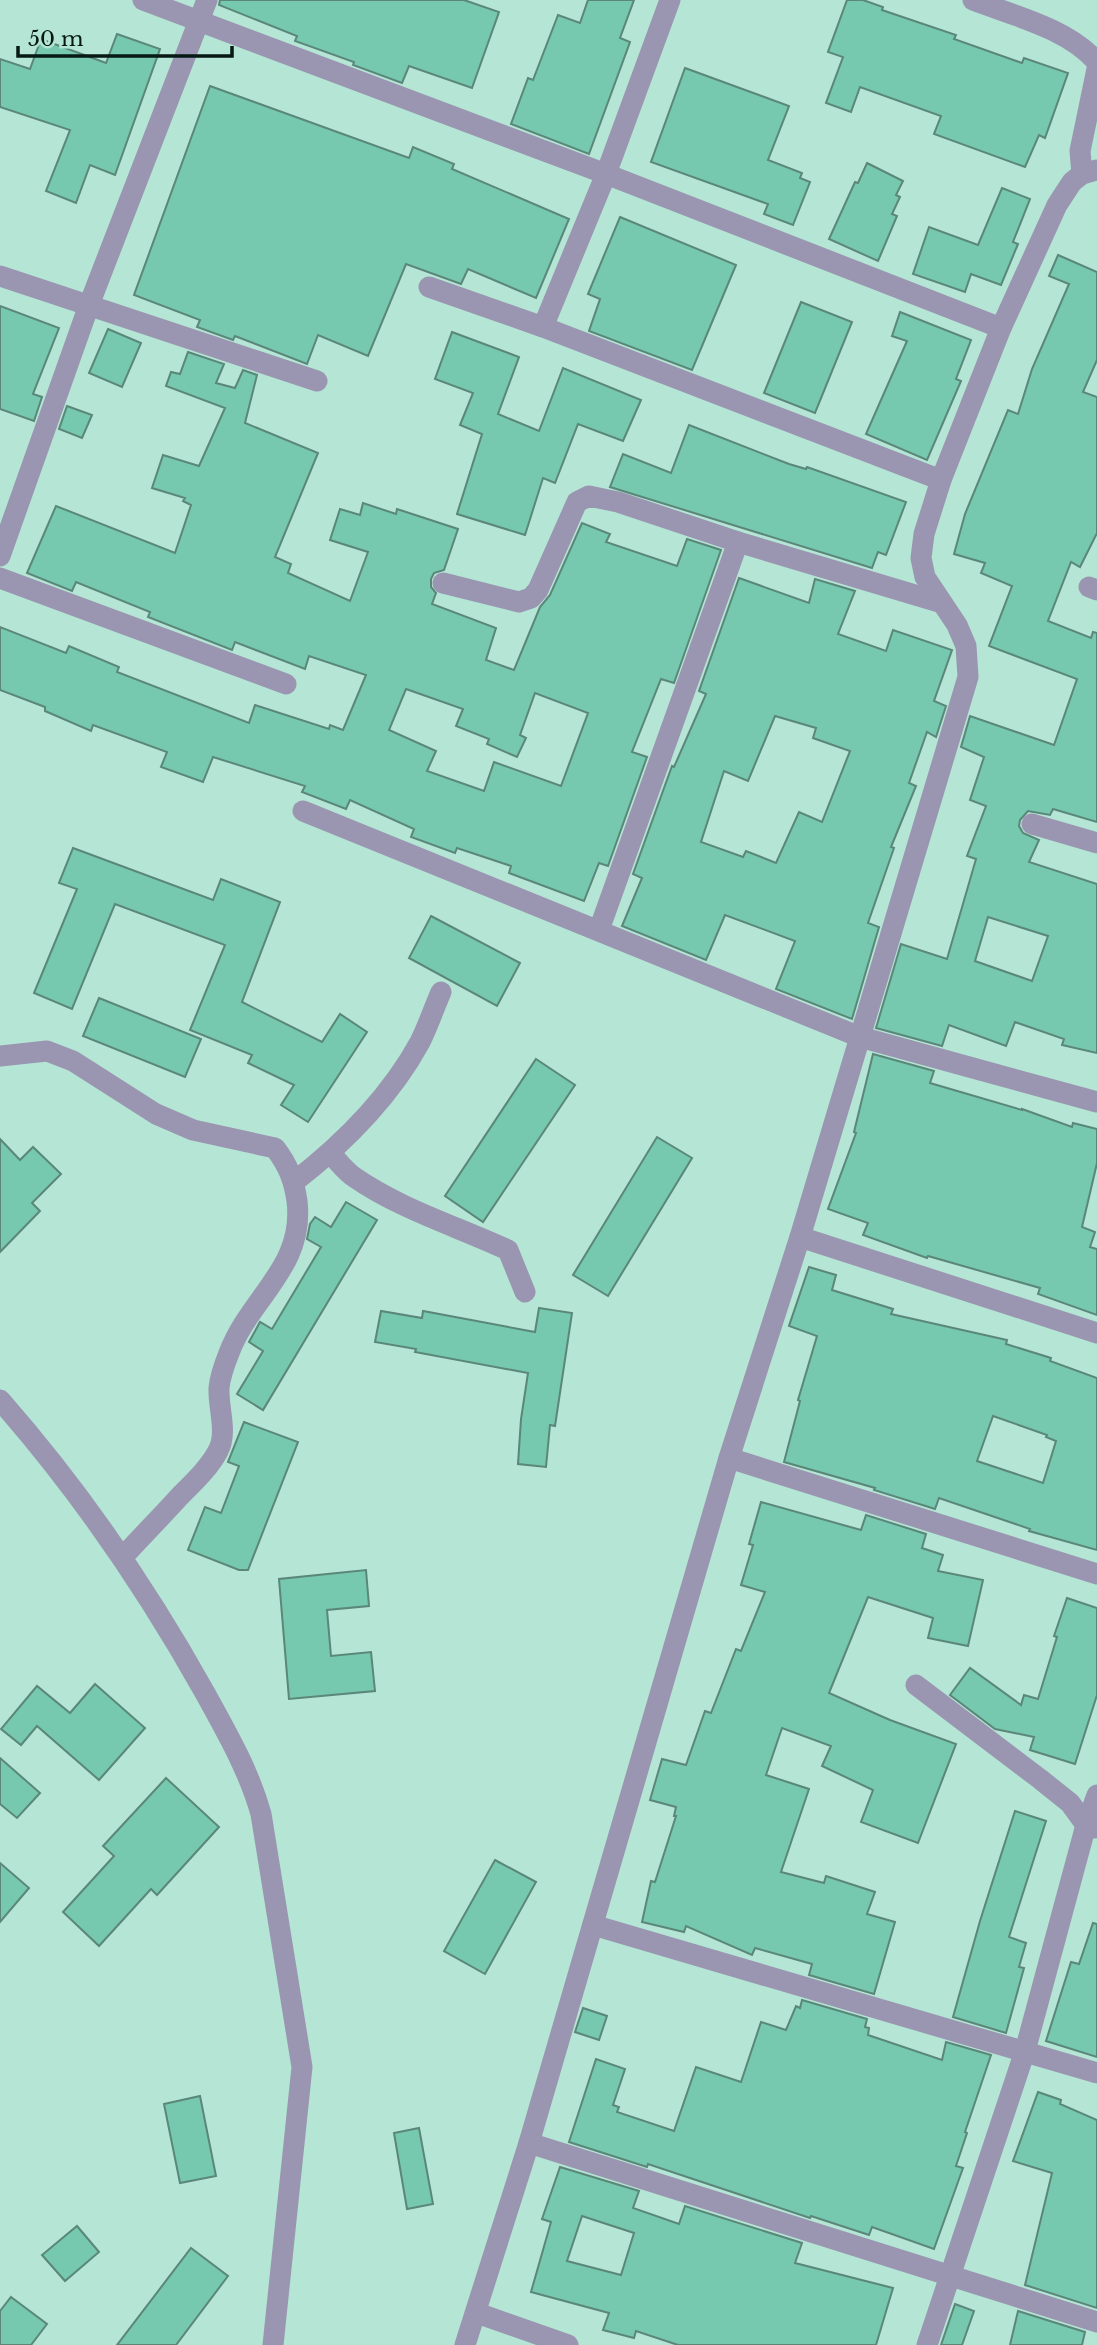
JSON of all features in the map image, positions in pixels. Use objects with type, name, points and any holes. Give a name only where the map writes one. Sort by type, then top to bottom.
[{"type":"street","points":[[143,0],[606,174],[1001,328]]},
{"type":"street","points":[[0,556],[89,305],[207,0]]},
{"type":"street","points":[[543,327],[606,174],[670,0]]},
{"type":"street","points":[[973,0],[1056,32],[1087,51],[1097,62]]},
{"type":"street","points":[[465,2345],[529,2143],[729,1458],[800,1237],[968,677],[966,646],[957,625],[925,577],[921,558],[925,534],[941,480],[1001,328],[1057,205],[1072,182],[1090,172],[1080,151],[1097,69]]},
{"type":"street","points":[[0,276],[317,381]]},
{"type":"street","points":[[429,287],[543,327],[941,480]]},
{"type":"street","points":[[443,583],[519,602],[531,598],[538,590],[577,502],[589,496],[618,502],[738,542],[942,603]]},
{"type":"street","points":[[599,930],[738,542]]},
{"type":"street","points":[[0,578],[286,684]]},
{"type":"street","points":[[303,811],[860,1037],[1097,1102]]},
{"type":"street","points":[[1032,824],[1097,843]]},
{"type":"street","points":[[294,1182],[331,1154],[391,1086],[420,1041],[441,992]]},
{"type":"street","points":[[0,1056],[47,1051],[73,1061],[156,1114],[192,1130],[275,1148],[286,1162],[294,1182],[299,1218],[293,1249],[243,1325],[229,1352],[219,1387],[223,1433],[218,1450],[202,1474],[122,1558]]},
{"type":"street","points":[[331,1154],[352,1175],[398,1204],[459,1227],[508,1250],[525,1292]]},
{"type":"street","points":[[800,1237],[1097,1333]]},
{"type":"street","points":[[0,1400],[41,1447],[122,1558],[185,1656],[238,1752],[254,1787],[261,1814],[302,2067],[273,2345]]},
{"type":"street","points":[[729,1458],[1097,1574]]},
{"type":"street","points":[[916,1685],[1069,1803],[1092,1827]]},
{"type":"street","points":[[927,2345],[1025,2051],[1092,1827],[1097,1795]]},
{"type":"street","points":[[593,1925],[1097,2073]]},
{"type":"street","points":[[529,2143],[1097,2322]]},
{"type":"street","points":[[477,2313],[568,2345]]},
{"type":"building","points":[[220,0],[464,0],[499,12],[472,88],[409,66],[402,83],[295,41],[297,36],[219,5]]},
{"type":"building","points":[[588,0],[634,0],[620,38],[630,42],[589,154],[511,124],[528,78],[533,80],[558,15],[580,23]]},
{"type":"building","points":[[847,0],[863,0],[883,7],[882,10],[956,35],[954,39],[1022,63],[1024,58],[1068,73],[1045,138],[1039,135],[1025,167],[934,134],[941,116],[860,87],[851,112],[826,103],[843,57],[828,52]]},
{"type":"building","points":[[117,34],[160,49],[115,175],[90,165],[76,203],[46,191],[70,130],[0,107],[0,59],[30,69],[41,39],[106,63]]},
{"type":"building","points":[[685,68],[789,106],[768,160],[802,173],[800,178],[810,182],[793,225],[764,214],[768,204],[651,162]]},
{"type":"building","points":[[210,86],[409,158],[413,147],[454,164],[452,169],[569,219],[536,298],[468,269],[461,284],[406,264],[368,356],[318,335],[307,364],[235,336],[233,340],[197,327],[200,320],[134,295]]},
{"type":"building","points":[[867,163],[903,181],[896,195],[900,197],[892,214],[897,216],[878,261],[829,239],[855,182],[858,183]]},
{"type":"building","points":[[1002,188],[1030,199],[1013,242],[1018,244],[1001,285],[971,274],[965,292],[913,274],[929,227],[978,245]]},
{"type":"building","points":[[620,217],[736,265],[692,370],[589,331],[600,299],[588,294]]},
{"type":"building","points":[[1058,255],[1097,272],[1097,360],[1083,392],[1097,397],[1097,533],[1080,567],[1071,562],[1048,621],[1091,638],[1093,632],[1097,633],[1097,822],[1053,809],[1050,815],[1028,811],[1020,820],[1019,826],[1023,833],[1039,840],[1029,862],[1097,884],[1097,1053],[1062,1045],[1064,1039],[1015,1022],[1006,1046],[949,1025],[942,1046],[876,1028],[901,944],[947,959],[976,859],[967,856],[986,806],[970,800],[984,757],[961,747],[970,716],[1054,745],[1077,679],[989,646],[1012,586],[981,573],[985,563],[954,554],[965,514],[1008,410],[1018,414],[1032,369],[1069,284],[1049,276]],"holes":[[[988,917],[1048,936],[1032,981],[975,961]]]},
{"type":"building","points":[[801,302],[852,322],[815,413],[764,393]]},
{"type":"building","points":[[0,306],[59,328],[33,394],[42,397],[34,421],[0,409]]},
{"type":"building","points":[[900,312],[971,340],[956,379],[961,381],[927,460],[866,434],[907,341],[892,336]]},
{"type":"building","points":[[108,329],[141,343],[122,387],[89,373]]},
{"type":"building","points":[[452,332],[519,357],[498,414],[539,431],[563,368],[641,400],[623,441],[578,424],[555,483],[543,478],[525,535],[457,514],[482,434],[460,425],[473,393],[435,379]]},
{"type":"building","points":[[188,352],[224,364],[216,383],[235,388],[243,370],[257,375],[245,423],[318,453],[275,557],[291,564],[288,573],[350,601],[368,552],[330,540],[340,509],[360,515],[363,503],[396,514],[397,509],[458,529],[444,570],[434,573],[431,579],[431,587],[436,593],[432,604],[496,628],[486,660],[514,670],[540,607],[550,595],[582,523],[610,534],[606,542],[677,566],[687,539],[721,550],[674,683],[661,679],[632,752],[647,757],[608,866],[599,863],[584,901],[509,873],[511,866],[457,848],[455,853],[411,837],[414,829],[350,800],[346,809],[302,792],[305,786],[213,757],[203,782],[161,767],[167,752],[93,725],[91,731],[45,711],[45,707],[0,690],[0,627],[66,653],[69,646],[119,667],[117,672],[249,723],[255,705],[329,729],[330,725],[343,730],[366,675],[309,656],[305,669],[235,642],[232,650],[148,617],[150,612],[76,582],[72,591],[27,573],[56,506],[175,553],[191,505],[183,501],[185,498],[152,488],[163,455],[199,466],[225,408],[166,386],[171,372],[180,374]],"holes":[[[406,689],[463,709],[456,726],[489,739],[487,744],[517,757],[526,738],[520,735],[535,693],[588,713],[561,786],[494,762],[484,791],[427,771],[436,751],[389,730]]]},
{"type":"building","points":[[67,406],[92,415],[82,438],[59,429]]},
{"type":"building","points":[[689,425],[789,464],[806,469],[807,467],[906,502],[886,555],[878,552],[872,568],[610,487],[623,454],[671,473]]},
{"type":"building","points":[[739,578],[809,603],[815,579],[855,591],[838,634],[886,651],[893,630],[952,650],[934,701],[946,706],[936,737],[927,732],[909,783],[916,786],[891,847],[894,848],[868,923],[879,927],[852,1019],[776,989],[795,941],[725,915],[706,960],[622,926],[642,878],[633,874],[672,766],[674,767],[706,694],[699,691]],"holes":[[[775,716],[816,728],[813,738],[850,751],[822,822],[799,812],[776,863],[746,851],[743,857],[701,842],[724,771],[748,781]]]},
{"type":"building","points":[[73,848],[213,900],[221,879],[280,902],[242,1002],[322,1042],[340,1014],[367,1032],[308,1122],[281,1105],[294,1085],[248,1063],[252,1055],[190,1030],[225,945],[115,904],[72,1009],[34,993],[77,889],[59,883]]},
{"type":"building","points":[[431,916],[520,963],[497,1006],[409,958]]},
{"type":"building","points":[[99,998],[201,1039],[185,1077],[83,1036]]},
{"type":"building","points":[[873,1054],[934,1071],[930,1083],[1022,1109],[1072,1127],[1073,1123],[1097,1129],[1097,1163],[1082,1227],[1095,1232],[1090,1247],[1097,1249],[1097,1315],[1038,1294],[1040,1288],[928,1256],[927,1258],[863,1235],[868,1223],[828,1209],[856,1133],[854,1132]]},
{"type":"building","points":[[536,1059],[575,1085],[483,1222],[445,1196]]},
{"type":"building","points":[[657,1137],[692,1158],[608,1296],[573,1275]]},
{"type":"building","points":[[0,1139],[20,1160],[33,1147],[61,1174],[32,1203],[40,1211],[0,1252]]},
{"type":"building","points":[[346,1202],[377,1220],[263,1410],[237,1394],[263,1351],[249,1342],[260,1322],[272,1329],[321,1247],[307,1239],[310,1224],[315,1217],[331,1227]]},
{"type":"building","points":[[809,1267],[836,1275],[832,1290],[893,1309],[891,1314],[1007,1340],[1006,1344],[1051,1358],[1050,1361],[1097,1378],[1097,1550],[1029,1531],[1030,1529],[939,1498],[935,1509],[874,1490],[875,1488],[784,1462],[800,1401],[798,1400],[817,1336],[789,1326]],"holes":[[[993,1416],[1047,1435],[1046,1437],[1056,1441],[1043,1483],[977,1461]]]},
{"type":"building","points":[[539,1308],[572,1313],[555,1426],[550,1425],[546,1467],[518,1464],[528,1373],[375,1342],[381,1311],[422,1318],[423,1311],[535,1332]]},
{"type":"building","points":[[244,1422],[298,1442],[248,1570],[239,1570],[188,1550],[205,1507],[221,1513],[239,1466],[228,1462]]},
{"type":"building","points":[[761,1502],[861,1530],[866,1515],[926,1534],[922,1548],[943,1555],[938,1571],[983,1580],[968,1646],[928,1638],[933,1618],[868,1597],[829,1693],[890,1720],[956,1744],[918,1843],[861,1822],[873,1790],[822,1766],[831,1746],[782,1728],[766,1775],[809,1789],[781,1872],[824,1883],[826,1876],[875,1892],[867,1914],[895,1922],[874,1994],[809,1975],[812,1964],[755,1948],[752,1955],[686,1926],[684,1932],[642,1922],[651,1881],[655,1882],[676,1816],[676,1807],[650,1800],[662,1759],[686,1765],[705,1711],[711,1713],[736,1649],[741,1651],[765,1592],[741,1585],[753,1545],[749,1544]]},
{"type":"building","points":[[366,1570],[369,1606],[327,1610],[331,1656],[371,1652],[375,1691],[289,1699],[279,1579]]},
{"type":"building","points":[[1067,1598],[1097,1608],[1097,1695],[1075,1764],[1030,1750],[1034,1737],[995,1729],[950,1695],[970,1668],[1021,1705],[1024,1695],[1038,1699]]},
{"type":"building","points":[[95,1684],[145,1728],[99,1780],[37,1726],[21,1745],[1,1729],[37,1686],[70,1713]]},
{"type":"building","points":[[0,1758],[40,1793],[17,1818],[0,1804]]},
{"type":"building","points":[[166,1778],[219,1827],[157,1895],[151,1889],[99,1946],[63,1912],[114,1856],[103,1846]]},
{"type":"building","points":[[1015,1811],[1046,1821],[1009,1937],[1026,1943],[1019,1967],[1024,1968],[1006,2033],[953,2017]]},
{"type":"building","points":[[495,1860],[536,1882],[485,1974],[444,1951]]},
{"type":"building","points":[[0,1863],[29,1888],[0,1922]]},
{"type":"building","points":[[1093,1923],[1097,1924],[1097,2057],[1046,2041],[1071,1962],[1079,1964]]},
{"type":"building","points":[[802,2000],[867,2019],[865,2027],[869,2028],[868,2035],[942,2060],[946,2042],[991,2055],[956,2166],[963,2168],[934,2249],[872,2227],[869,2235],[811,2216],[810,2218],[648,2164],[647,2167],[569,2142],[596,2059],[625,2069],[613,2105],[619,2107],[617,2112],[674,2131],[696,2067],[741,2082],[761,2022],[786,2030],[796,2006],[800,2008]]},
{"type":"building","points":[[583,2008],[607,2016],[599,2040],[575,2032]]},
{"type":"building","points":[[1038,2092],[1061,2100],[1060,2104],[1097,2120],[1097,2308],[1025,2285],[1052,2173],[1013,2161]]},
{"type":"building","points":[[200,2096],[216,2176],[180,2183],[164,2104]]},
{"type":"building","points":[[419,2128],[433,2204],[407,2209],[394,2133]]},
{"type":"building","points":[[560,2167],[639,2191],[633,2208],[679,2224],[685,2206],[802,2243],[795,2263],[893,2288],[876,2345],[678,2345],[636,2331],[634,2338],[603,2330],[609,2313],[531,2292],[551,2222],[542,2219]],"holes":[[[582,2216],[634,2233],[621,2275],[567,2261]]]},
{"type":"building","points":[[77,2226],[99,2252],[65,2281],[42,2255]]},
{"type":"building","points":[[191,2248],[228,2276],[176,2345],[117,2345]]},
{"type":"building","points":[[11,2297],[47,2324],[31,2345],[0,2345],[0,2311]]},
{"type":"building","points":[[955,2304],[974,2311],[962,2345],[941,2345]]},
{"type":"building","points":[[1018,2311],[1085,2332],[1082,2345],[1010,2345]]}]
